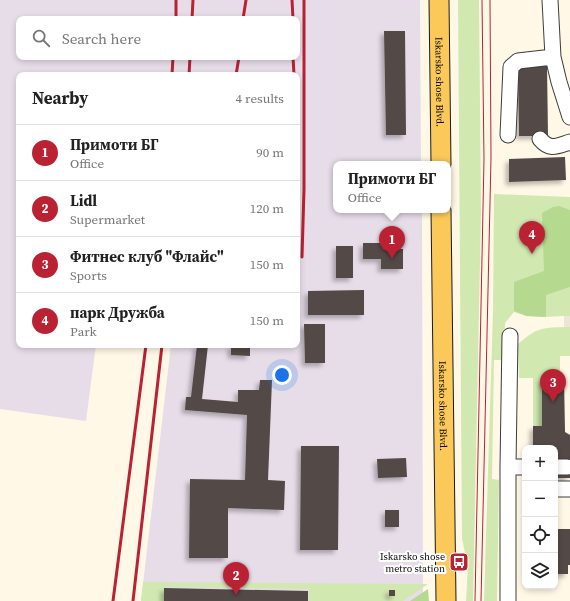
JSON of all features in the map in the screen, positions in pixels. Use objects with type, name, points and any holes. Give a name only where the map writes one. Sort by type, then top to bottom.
[{"type":"main road","name":"Iskarsko shose Blvd.","points":[[439,0],[441,161]]},
{"type":"main road","name":"Iskarsko shose Blvd.","points":[[441,213],[446,601]]},
{"type":"lane","points":[[550,0],[553,57],[570,117]]},
{"type":"lane","points":[[508,135],[511,68],[518,60],[553,57]]},
{"type":"lane","points":[[540,139],[546,145],[555,147],[570,142]]},
{"type":"lane","points":[[508,601],[518,470],[510,336]]},
{"type":"lane","points":[[558,489],[570,489]]},
{"type":"shaded area","points":[[0,0],[420,0],[421,161],[333,161],[333,213],[422,213],[423,601],[141,601],[171,348],[300,348],[300,72],[16,72],[16,348],[96,348],[86,421],[0,409]]},
{"type":"shaded area","points":[[564,316],[570,316],[570,327],[564,327]]},
{"type":"green space","points":[[458,0],[479,0],[481,213],[473,601],[466,601],[468,566],[462,539]]},
{"type":"green space","points":[[494,194],[570,197],[570,356],[560,356],[560,378],[542,379],[542,426],[533,426],[533,378],[519,378],[518,344],[539,330],[564,327],[564,316],[545,317],[514,312],[505,323],[504,360],[494,360],[492,479],[499,480],[497,601],[484,601],[493,311]]},
{"type":"green space","points":[[559,206],[570,210],[570,287],[546,295],[546,317],[526,316],[514,311],[514,282],[544,271],[542,213],[553,207]]},
{"type":"green space","points":[[143,582],[428,584],[403,601],[309,601],[309,589],[164,587],[164,601],[141,601]]},
{"type":"green space","points":[[428,589],[429,601],[410,601]]},
{"type":"building","points":[[384,31],[405,31],[406,135],[386,135]]},
{"type":"building","points":[[547,66],[548,136],[519,136],[518,67]]},
{"type":"building","points":[[565,157],[566,180],[509,182],[509,159]]},
{"type":"building","points":[[363,243],[383,243],[383,249],[403,249],[403,269],[381,269],[381,259],[363,259]]},
{"type":"building","points":[[336,246],[353,246],[353,278],[336,278]]},
{"type":"building","points":[[364,290],[364,315],[308,315],[308,291]]},
{"type":"building","points":[[304,324],[325,324],[325,363],[305,363]]},
{"type":"building","points":[[197,348],[208,348],[202,399],[238,402],[238,390],[259,390],[260,380],[272,380],[268,480],[285,481],[284,510],[228,508],[228,558],[189,558],[190,479],[245,480],[247,415],[185,410],[186,397],[191,397]]},
{"type":"building","points":[[231,348],[250,348],[250,356],[231,355]]},
{"type":"building","points":[[542,378],[564,378],[565,432],[570,435],[570,469],[558,463],[558,445],[533,445],[533,426],[542,426]]},
{"type":"building","points":[[301,446],[339,446],[338,550],[300,550]]},
{"type":"building","points":[[406,458],[407,477],[378,478],[377,459]]},
{"type":"building","points":[[558,471],[570,471],[570,478],[558,478]]},
{"type":"building","points":[[385,510],[399,510],[399,527],[385,527]]},
{"type":"building","points":[[558,529],[570,529],[570,565],[568,565],[568,574],[558,574]]},
{"type":"building","points":[[164,588],[308,591],[308,601],[164,601]]},
{"type":"building","points":[[389,590],[395,590],[395,596],[389,596]]},
{"type":"tram line","points":[[475,601],[484,159],[482,0]]},
{"type":"tram line","points":[[481,601],[491,158],[490,0]]},
{"type":"railway","points":[[176,0],[176,16]]},
{"type":"railway","points":[[192,16],[193,0]]},
{"type":"railway","points":[[243,16],[246,0]]},
{"type":"railway","points":[[292,0],[293,16]]},
{"type":"railway","points":[[302,257],[304,189],[304,0]]},
{"type":"railway","points":[[172,72],[173,60]]},
{"type":"railway","points":[[189,72],[190,60]]},
{"type":"railway","points":[[236,72],[238,60]]},
{"type":"railway","points":[[293,60],[294,72]]},
{"type":"railway","points":[[113,601],[146,348]]},
{"type":"railway","points":[[133,601],[162,348]]},
{"type":"place","name":"парк Дружба","points":[[532,254]]},
{"type":"place","name":"Примоти БГ","points":[[392,259]]},
{"type":"place","name":"Фитнес клуб \"Флайс\"","points":[[553,402]]},
{"type":"place","name":"Iskarsko shose metro station","points":[[459,562]]},
{"type":"place","name":"Lidl","points":[[236,595]]}]
